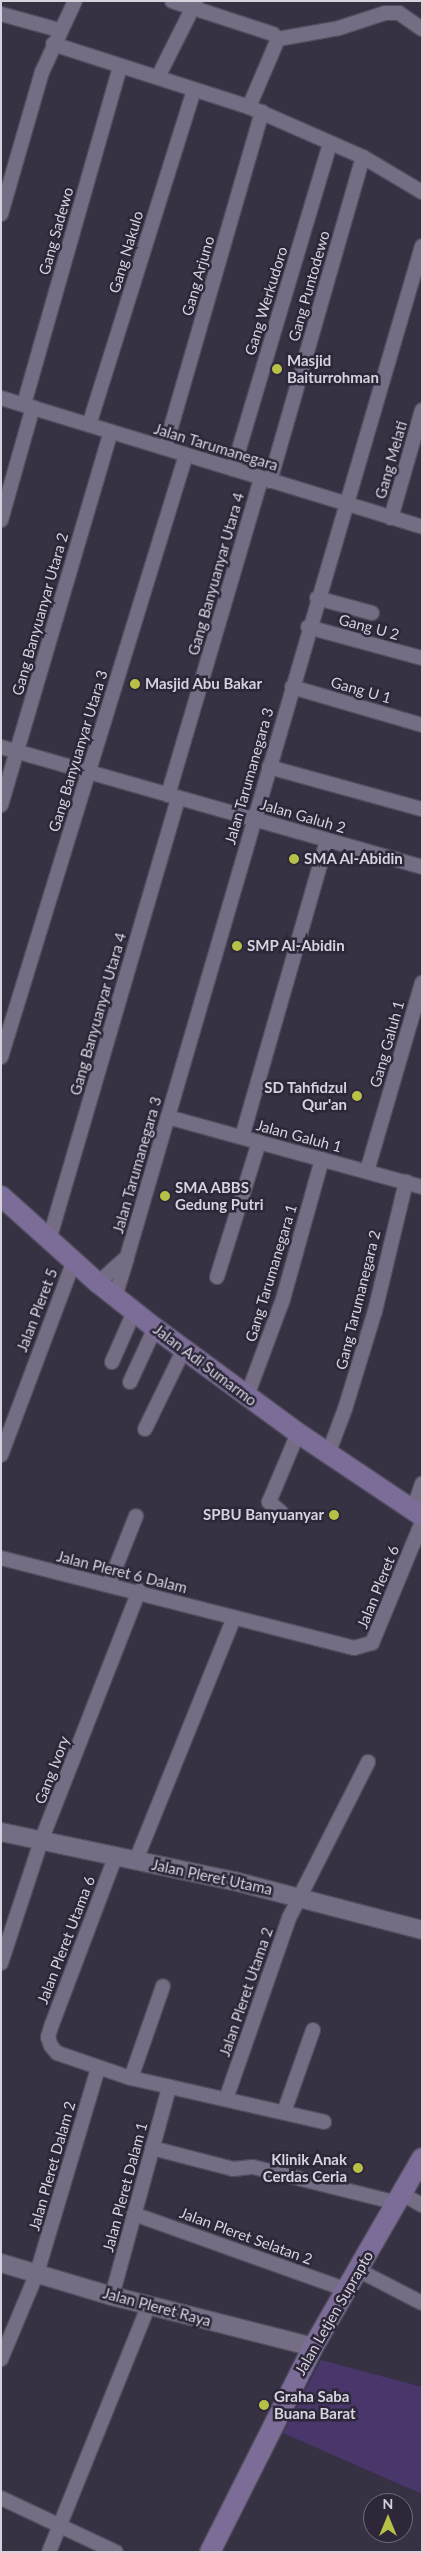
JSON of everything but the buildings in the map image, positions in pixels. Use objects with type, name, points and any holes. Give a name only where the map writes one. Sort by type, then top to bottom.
[{"type":"main road","name":"Jalan Adi Sumarmo","points":[[1,1196],[98,1283],[134,1312],[246,1396],[419,1516]]},
{"type":"main road","name":"Jalan Letjen Suprapto","points":[[210,2552],[313,2347],[422,2158]]},
{"type":"street","points":[[1,214],[53,44],[75,1]]},
{"type":"street","points":[[172,1],[194,4],[273,34],[278,39]]},
{"type":"street","points":[[158,77],[194,4]]},
{"type":"street","points":[[278,39],[339,28],[385,13],[399,13],[422,29]]},
{"type":"street","points":[[1,14],[59,30]]},
{"type":"street","points":[[249,107],[278,39]]},
{"type":"street","points":[[53,44],[262,112],[362,157],[422,192]]},
{"type":"street","name":"Gang Sadewo","points":[[1,520],[28,406],[120,66]]},
{"type":"street","name":"Gang Nakulo","points":[[89,425],[194,90]]},
{"type":"street","name":"Gang Arjuno","points":[[165,448],[262,112]]},
{"type":"street","name":"Gang Werkudoro","points":[[233,469],[330,143]]},
{"type":"street","name":"Gang Puntodewo","points":[[266,479],[362,157]]},
{"type":"street","name":"Jalan Tarumanegara 3","points":[[115,1297],[308,628],[422,246]]},
{"type":"street","name":"Jalan Tarumanegara","points":[[1,398],[422,527]]},
{"type":"street","name":"Gang Melati","points":[[391,518],[422,410]]},
{"type":"street","name":"Gang Banyuanyar Utara 2","points":[[1,805],[111,432]]},
{"type":"street","name":"Gang Banyuanyar Utara 3","points":[[1,1058],[186,455]]},
{"type":"street","name":"Gang Banyuanyar Utara 4","points":[[49,1240],[173,796],[266,479]]},
{"type":"street","points":[[317,598],[372,613]]},
{"type":"street","name":"Gang U 2","points":[[308,628],[422,658]]},
{"type":"street","name":"Gang U 1","points":[[292,687],[422,725]]},
{"type":"street","name":"Jalan Galuh 2","points":[[1,746],[422,867]]},
{"type":"street","points":[[269,766],[422,809]]},
{"type":"street","points":[[242,1137],[327,840]]},
{"type":"street","name":"Gang Galuh 1","points":[[367,1171],[422,983]]},
{"type":"street","name":"Jalan Galuh 1","points":[[168,1117],[422,1187]]},
{"type":"street","points":[[217,1277],[259,1142]]},
{"type":"street","name":"Gang Tarumanegara 1","points":[[246,1396],[283,1299],[322,1159]]},
{"type":"street","name":"Gang Tarumanegara 2","points":[[328,1454],[346,1409],[375,1311],[406,1182]]},
{"type":"street","name":"Jalan Tarumanegara 3","points":[[98,1283],[127,1257]]},
{"type":"street","name":"Jalan Pleret 5","points":[[1,1455],[74,1262]]},
{"type":"street","points":[[112,1362],[134,1312]]},
{"type":"street","points":[[130,1382],[155,1328]]},
{"type":"street","points":[[145,1428],[184,1349]]},
{"type":"street","points":[[281,1512],[269,1502],[298,1433]]},
{"type":"street","points":[[419,1516],[422,1484]]},
{"type":"street","points":[[109,1584],[136,1516]]},
{"type":"street","name":"Jalan Pleret 6","points":[[234,1618],[354,1648],[372,1644],[419,1516]]},
{"type":"street","name":"Jalan Pleret 6 Dalam","points":[[1,1558],[139,1591],[234,1618]]},
{"type":"street","name":"Gang Ivory","points":[[1,1963],[41,1841],[139,1591]]},
{"type":"street","points":[[136,1860],[234,1618]]},
{"type":"street","name":"Jalan Pleret Utama 2","points":[[226,2099],[298,1896],[368,1762]]},
{"type":"street","name":"Jalan Pleret Utama","points":[[1,1832],[116,1855],[298,1896],[422,1930]]},
{"type":"street","name":"Jalan Pleret Utama 6","points":[[98,2068],[56,2053],[48,2037],[116,1855]]},
{"type":"street","points":[[132,2078],[163,1986]]},
{"type":"street","points":[[284,2112],[313,2030]]},
{"type":"street","points":[[98,2068],[169,2087],[324,2122]]},
{"type":"street","name":"Jalan Pleret Dalam 2","points":[[1,2359],[37,2273],[98,2068]]},
{"type":"street","name":"Jalan Pleret Dalam 1","points":[[112,2296],[169,2087]]},
{"type":"street","points":[[152,2148],[233,2169],[253,2167],[422,2205]]},
{"type":"street","name":"Jalan Pleret Selatan 2","points":[[134,2214],[347,2290]]},
{"type":"street","name":"Jalan Pleret Raya","points":[[1,2263],[112,2296],[313,2347]]},
{"type":"street","points":[[358,2270],[422,2304]]},
{"type":"street","points":[[49,2552],[149,2305]]},
{"type":"street","points":[[1,2498],[116,2552]]},
{"type":"shaded area","points":[[321,2360],[422,2387],[422,2494],[283,2433]]},
{"type":"place","name":"Masjid Baiturrohman","points":[[277,369]]},
{"type":"place","name":"Masjid Abu Bakar","points":[[135,684]]},
{"type":"place","name":"SMA Al-Abidin","points":[[294,859]]},
{"type":"place","name":"SMP Al-Abidin","points":[[237,946]]},
{"type":"place","name":"SD Tahfidzul Qur'an","points":[[357,1096]]},
{"type":"place","name":"SMA ABBS Gedung Putri","points":[[165,1196]]},
{"type":"place","name":"SPBU Banyuanyar","points":[[334,1515]]},
{"type":"place","name":"Klinik Anak Cerdas Ceria","points":[[358,2168]]},
{"type":"place","name":"Graha Saba Buana Barat","points":[[264,2405]]}]
